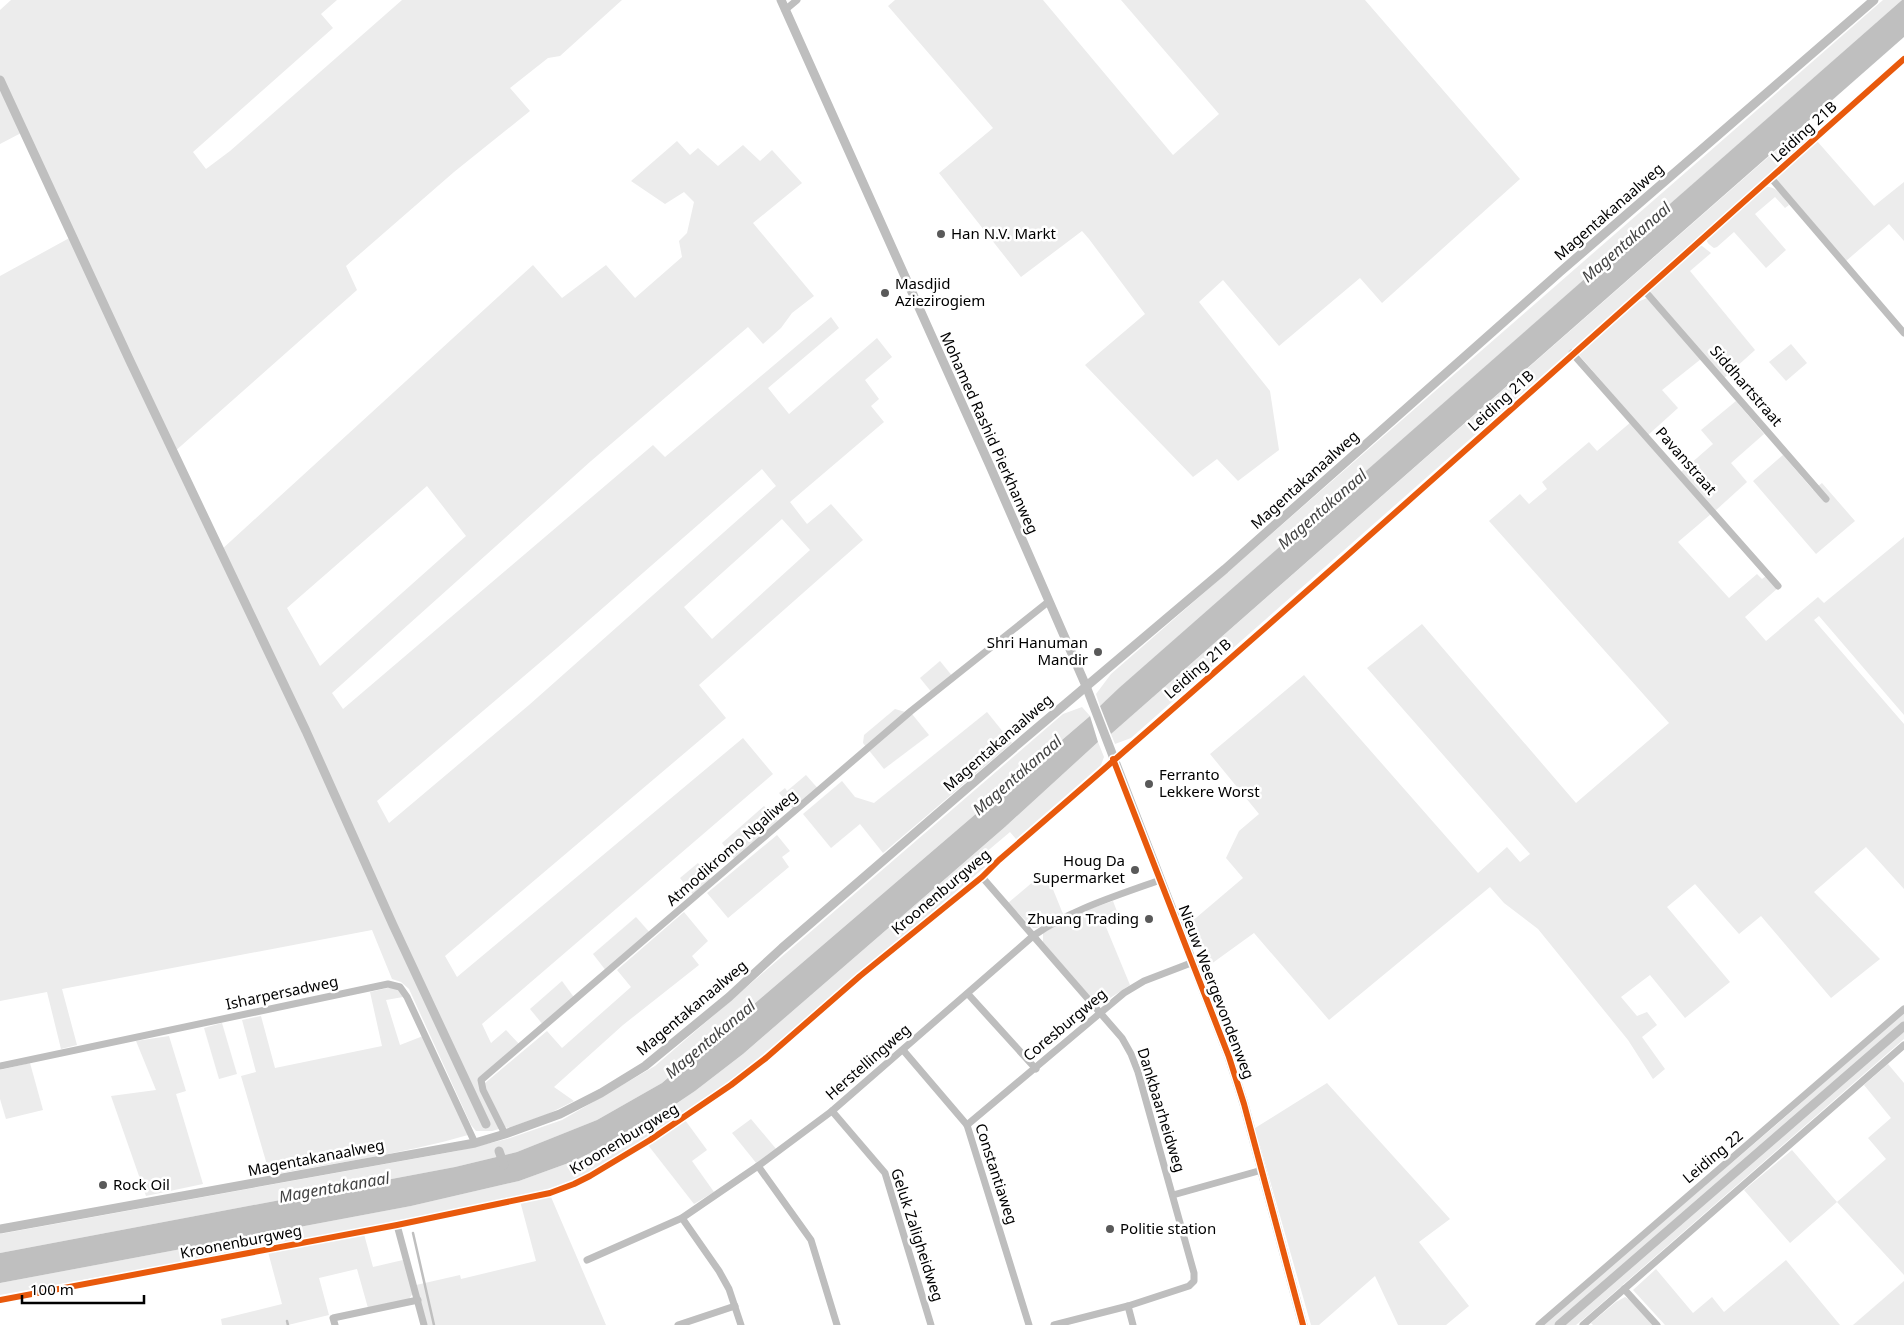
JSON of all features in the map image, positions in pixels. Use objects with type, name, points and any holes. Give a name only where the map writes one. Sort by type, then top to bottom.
[{"type":"street","name":"Mohamed Rashid Pierkhanweg","points":[[781,0],[990,466],[1086,686]]},
{"type":"street","points":[[785,10],[797,0]]},
{"type":"street","name":"Magentakanaalweg","points":[[0,1229],[475,1143],[560,1114],[601,1093],[645,1066],[729,997],[888,856],[1225,569],[1560,272],[1874,0]]},
{"type":"street","name":"Leiding 21B","points":[[1113,759],[1441,473],[1572,353],[1904,60]]},
{"type":"street","points":[[1771,178],[1904,333]]},
{"type":"street","name":"Siddhartstraat","points":[[1644,290],[1826,499]]},
{"type":"street","name":"Pavanstraat","points":[[1572,353],[1778,586]]},
{"type":"street","name":"Atmodikromo Ngaliweg","points":[[505,1134],[483,1090],[482,1080],[911,710],[1048,602]]},
{"type":"street","name":"Nieuw Weergevondenweg","points":[[1086,686],[1191,963],[1229,1057],[1244,1104],[1303,1325]]},
{"type":"street","name":"Kroonenburgweg","points":[[0,1300],[397,1225],[550,1193],[574,1184],[650,1140],[732,1085],[982,877],[1113,759]]},
{"type":"street","name":"Dankbaarheidweg","points":[[982,877],[1102,1012],[1122,1038],[1131,1054],[1173,1195],[1194,1273],[1194,1281],[1189,1286],[1128,1306]]},
{"type":"street","name":"Herstellingweg","points":[[587,1260],[682,1218],[758,1166],[832,1111],[1034,936],[1062,917],[1081,908],[1160,880]]},
{"type":"street","name":"Coresburgweg","points":[[967,1125],[1124,993],[1144,981],[1191,963]]},
{"type":"street","name":"Isharpersadweg","points":[[0,1066],[388,984],[400,987],[407,997],[475,1143]]},
{"type":"street","points":[[968,994],[1036,1068]]},
{"type":"street","name":"Leiding 22","points":[[1539,1325],[1904,1009]]},
{"type":"street","points":[[1583,1325],[1904,1045]]},
{"type":"street","name":"Constantiaweg","points":[[903,1050],[967,1125],[1028,1325]]},
{"type":"street","name":"Geluk Zaligheidweg","points":[[832,1111],[884,1173],[931,1325]]},
{"type":"street","points":[[758,1166],[811,1240],[836,1325]]},
{"type":"street","points":[[1173,1195],[1262,1170]]},
{"type":"street","points":[[682,1218],[719,1271],[729,1289],[741,1325]]},
{"type":"street","points":[[397,1225],[424,1325]]},
{"type":"street","points":[[1624,1289],[1657,1325]]},
{"type":"street","points":[[335,1325],[333,1318],[418,1300]]},
{"type":"street","points":[[678,1325],[735,1306]]},
{"type":"street","points":[[1054,1325],[1128,1306],[1133,1325]]},
{"type":"shaded area","points":[[11,0],[337,0],[321,14],[333,28],[193,152],[206,169],[230,151],[402,0],[622,0],[560,56],[548,58],[510,88],[530,111],[454,172],[346,266],[357,290],[173,453],[220,551],[533,265],[562,298],[606,265],[635,298],[682,257],[679,241],[687,233],[694,202],[684,192],[665,204],[631,181],[677,141],[690,155],[698,148],[718,166],[743,145],[760,161],[772,150],[802,183],[753,223],[814,296],[792,313],[781,328],[763,344],[748,327],[591,461],[332,693],[343,709],[653,445],[665,457],[831,317],[839,328],[768,388],[789,414],[877,338],[892,357],[865,380],[879,399],[871,406],[884,422],[790,502],[807,524],[831,504],[863,540],[699,685],[726,718],[445,956],[457,977],[743,738],[773,774],[482,1024],[491,1043],[506,1030],[521,1046],[480,1080],[499,1129],[476,1131],[471,1125],[409,989],[401,982],[392,979],[372,930],[62,989],[77,1045],[61,1049],[47,992],[0,1001],[0,276],[73,236],[23,132],[0,144],[0,10]],"holes":[[[762,469],[776,486],[529,705],[389,823],[377,801],[557,648]],[[427,486],[466,536],[320,666],[287,608]],[[782,519],[810,550],[712,639],[684,607]]]},
{"type":"shaded area","points":[[895,0],[1043,0],[1173,155],[1219,114],[1121,0],[1365,0],[1520,179],[1382,303],[1360,278],[1279,346],[1223,280],[1199,302],[1270,391],[1279,450],[1238,481],[1217,459],[1193,477],[1085,365],[1145,314],[1089,239],[1082,231],[1021,277],[939,173],[993,128],[888,6]]},
{"type":"shaded area","points":[[1883,0],[1902,0],[1100,706],[1096,694],[1111,674]]},
{"type":"shaded area","points":[[1904,0],[1904,37],[1111,734],[1100,706],[1119,688]]},
{"type":"shaded area","points":[[1807,123],[1816,134],[1131,738],[1115,744],[1111,734]]},
{"type":"shaded area","points":[[1817,141],[1874,206],[1904,182],[1904,241],[1889,224],[1846,261],[1776,179],[1777,176]]},
{"type":"shaded area","points":[[1766,187],[1777,190],[1789,205],[1785,208],[1775,197],[1755,214],[1786,250],[1766,268],[1734,232],[1714,248],[1707,242],[1706,237]]},
{"type":"shaded area","points":[[1698,246],[1702,246],[1711,253],[1690,271],[1755,350],[1724,378],[1651,295],[1650,290]]},
{"type":"shaded area","points":[[1647,298],[1651,300],[1701,359],[1662,390],[1678,408],[1648,435],[1579,355],[1579,351],[1635,303]]},
{"type":"shaded area","points":[[1791,344],[1807,363],[1786,381],[1769,362]]},
{"type":"shaded area","points":[[1736,401],[1764,434],[1731,463],[1747,482],[1715,511],[1681,472],[1713,444],[1701,430]]},
{"type":"shaded area","points":[[1631,422],[1711,514],[1678,542],[1729,598],[1757,574],[1762,579],[1766,576],[1778,588],[1745,617],[1766,641],[1818,597],[1824,603],[1904,537],[1904,715],[1819,616],[1814,620],[1904,724],[1904,889],[1866,847],[1814,892],[1880,959],[1831,998],[1761,916],[1739,934],[1695,884],[1667,907],[1730,982],[1685,1018],[1650,975],[1621,997],[1637,1016],[1647,1012],[1657,1025],[1642,1037],[1665,1069],[1653,1079],[1628,1040],[1538,929],[1504,903],[1490,887],[1329,1020],[1254,933],[1207,967],[1190,923],[1243,878],[1226,858],[1239,831],[1259,814],[1210,754],[1304,675],[1478,873],[1507,847],[1520,862],[1530,854],[1367,668],[1422,624],[1576,803],[1669,723],[1489,521],[1520,494],[1529,504],[1547,489],[1542,482],[1589,442],[1597,451]]},
{"type":"shaded area","points":[[1783,455],[1813,490],[1822,483],[1855,521],[1816,554],[1753,481]]},
{"type":"shaded area","points":[[940,661],[953,677],[933,694],[920,678]]},
{"type":"shaded area","points":[[1082,707],[1090,716],[662,1083],[597,1120],[517,1152],[455,1167],[0,1253],[0,1234],[457,1151],[507,1139],[562,1120],[655,1066],[1063,714]]},
{"type":"shaded area","points":[[895,709],[912,714],[929,735],[884,769],[863,743],[864,735]]},
{"type":"shaded area","points":[[987,712],[1012,743],[883,853],[860,824],[831,848],[803,814],[842,781],[855,797],[874,803]]},
{"type":"shaded area","points":[[1090,716],[1098,742],[1005,827],[743,1054],[695,1091],[637,1130],[574,1161],[519,1181],[411,1206],[0,1283],[0,1253],[455,1167],[517,1152],[597,1120],[662,1083]]},
{"type":"shaded area","points":[[1098,742],[1104,757],[1101,765],[1016,839],[1010,832],[978,859],[985,867],[944,902],[727,1083],[660,1131],[626,1153],[591,1172],[555,1189],[312,1238],[0,1295],[0,1283],[411,1206],[519,1181],[574,1161],[637,1130],[695,1091],[743,1054],[1005,827]]},
{"type":"shaded area","points":[[806,775],[821,792],[796,812],[779,793],[785,788],[787,791]]},
{"type":"shaded area","points":[[764,806],[781,824],[736,861],[722,843]]},
{"type":"shaded area","points":[[777,835],[790,851],[782,857],[789,867],[728,918],[707,893]]},
{"type":"shaded area","points":[[698,863],[712,881],[694,896],[680,878]]},
{"type":"shaded area","points":[[1048,877],[1063,914],[1037,928],[1033,928],[1008,903],[1034,881]]},
{"type":"shaded area","points":[[1113,901],[1121,922],[1106,927],[1130,985],[1104,1002],[1098,1003],[1093,1000],[1043,942],[1043,933],[1078,913]]},
{"type":"shaded area","points":[[684,912],[708,941],[692,956],[699,965],[623,1025],[554,1087],[574,1101],[548,1114],[508,1128],[504,1127],[485,1089],[485,1083],[547,1031],[562,1048],[631,987],[617,970]]},
{"type":"shaded area","points":[[636,917],[651,934],[607,972],[593,954]]},
{"type":"shaded area","points":[[562,981],[576,1000],[544,1026],[530,1009]]},
{"type":"shaded area","points":[[392,987],[399,990],[403,997],[386,1000],[400,1045],[423,1036],[468,1135],[394,1153],[270,1175],[241,1076],[256,1072],[242,1020],[261,1016],[275,1068],[382,1046],[370,992]]},
{"type":"shaded area","points":[[1904,1012],[1904,1039],[1586,1317],[1576,1325],[1542,1325],[1776,1125]]},
{"type":"shaded area","points":[[222,1023],[237,1074],[219,1079],[204,1028]]},
{"type":"shaded area","points":[[169,1036],[186,1091],[176,1094],[203,1184],[146,1196],[111,1096],[156,1090],[136,1041]]},
{"type":"shaded area","points":[[30,1063],[43,1110],[6,1119],[0,1099],[0,1070]]},
{"type":"shaded area","points":[[1888,1064],[1904,1083],[1904,1275],[1837,1202],[1886,1159],[1868,1138],[1891,1118],[1864,1085]]},
{"type":"shaded area","points":[[1327,1083],[1450,1219],[1419,1242],[1469,1306],[1446,1325],[1398,1325],[1375,1276],[1319,1325],[1311,1325],[1255,1128]]},
{"type":"shaded area","points":[[751,1119],[777,1150],[757,1164],[732,1133]]},
{"type":"shaded area","points":[[685,1120],[707,1150],[692,1161],[714,1192],[694,1204],[648,1145]]},
{"type":"shaded area","points":[[1792,1150],[1837,1202],[1790,1243],[1744,1190]]},
{"type":"shaded area","points":[[551,1197],[606,1325],[427,1325],[416,1285],[460,1275],[461,1279],[536,1261],[520,1201]]},
{"type":"shaded area","points":[[364,1234],[373,1267],[403,1260],[413,1293],[409,1299],[368,1308],[357,1269],[319,1278],[329,1315],[288,1325],[222,1325],[221,1319],[282,1304],[268,1252]]},
{"type":"shaded area","points":[[1786,1260],[1840,1325],[1665,1325],[1633,1290],[1656,1269],[1693,1313],[1712,1297],[1724,1312]]},
{"type":"shaded area","points":[[1904,1281],[1904,1325],[1853,1325]]},
{"type":"shaded area","points":[[1625,1297],[1653,1325],[1593,1325],[1591,1323],[1616,1302]]},
{"type":"waterway","points":[[0,80],[130,361],[306,731],[393,925],[486,1124]]},
{"type":"waterway","points":[[1559,1325],[1904,1026]]},
{"type":"waterway","points":[[499,1151],[504,1165]]},
{"type":"waterway","points":[[413,1233],[434,1325]]},
{"type":"waterway","points":[[287,1321],[288,1325]]},
{"type":"cycle path","points":[[0,1300],[397,1225],[550,1193],[590,1176],[650,1140],[731,1085],[766,1058],[860,976],[982,877],[999,860],[1340,562],[1904,59]]},
{"type":"cycle path","points":[[1113,759],[1229,1057],[1244,1104],[1303,1325]]},
{"type":"place","name":"Han N.V. Markt","points":[[941,234]]},
{"type":"place","name":"Masdjid Aziezirogiem","points":[[885,293]]},
{"type":"place","name":"Shri Hanuman Mandir","points":[[1098,652]]},
{"type":"place","name":"Ferranto Lekkere Worst","points":[[1149,784]]},
{"type":"place","name":"Houg Da Supermarket","points":[[1135,870]]},
{"type":"place","name":"Zhuang Trading","points":[[1149,919]]},
{"type":"place","name":"Rock Oil","points":[[103,1185]]},
{"type":"place","name":"Politie station","points":[[1110,1229]]},
{"type":"water label","name":"Magentakanaal","points":[[1626,242]]},
{"type":"water label","name":"Magentakanaal","points":[[1322,509]]},
{"type":"water label","name":"Magentakanaal","points":[[1017,775]]},
{"type":"water label","name":"Magentakanaal","points":[[710,1039]]},
{"type":"water label","name":"Magentakanaal","points":[[334,1187]]}]
